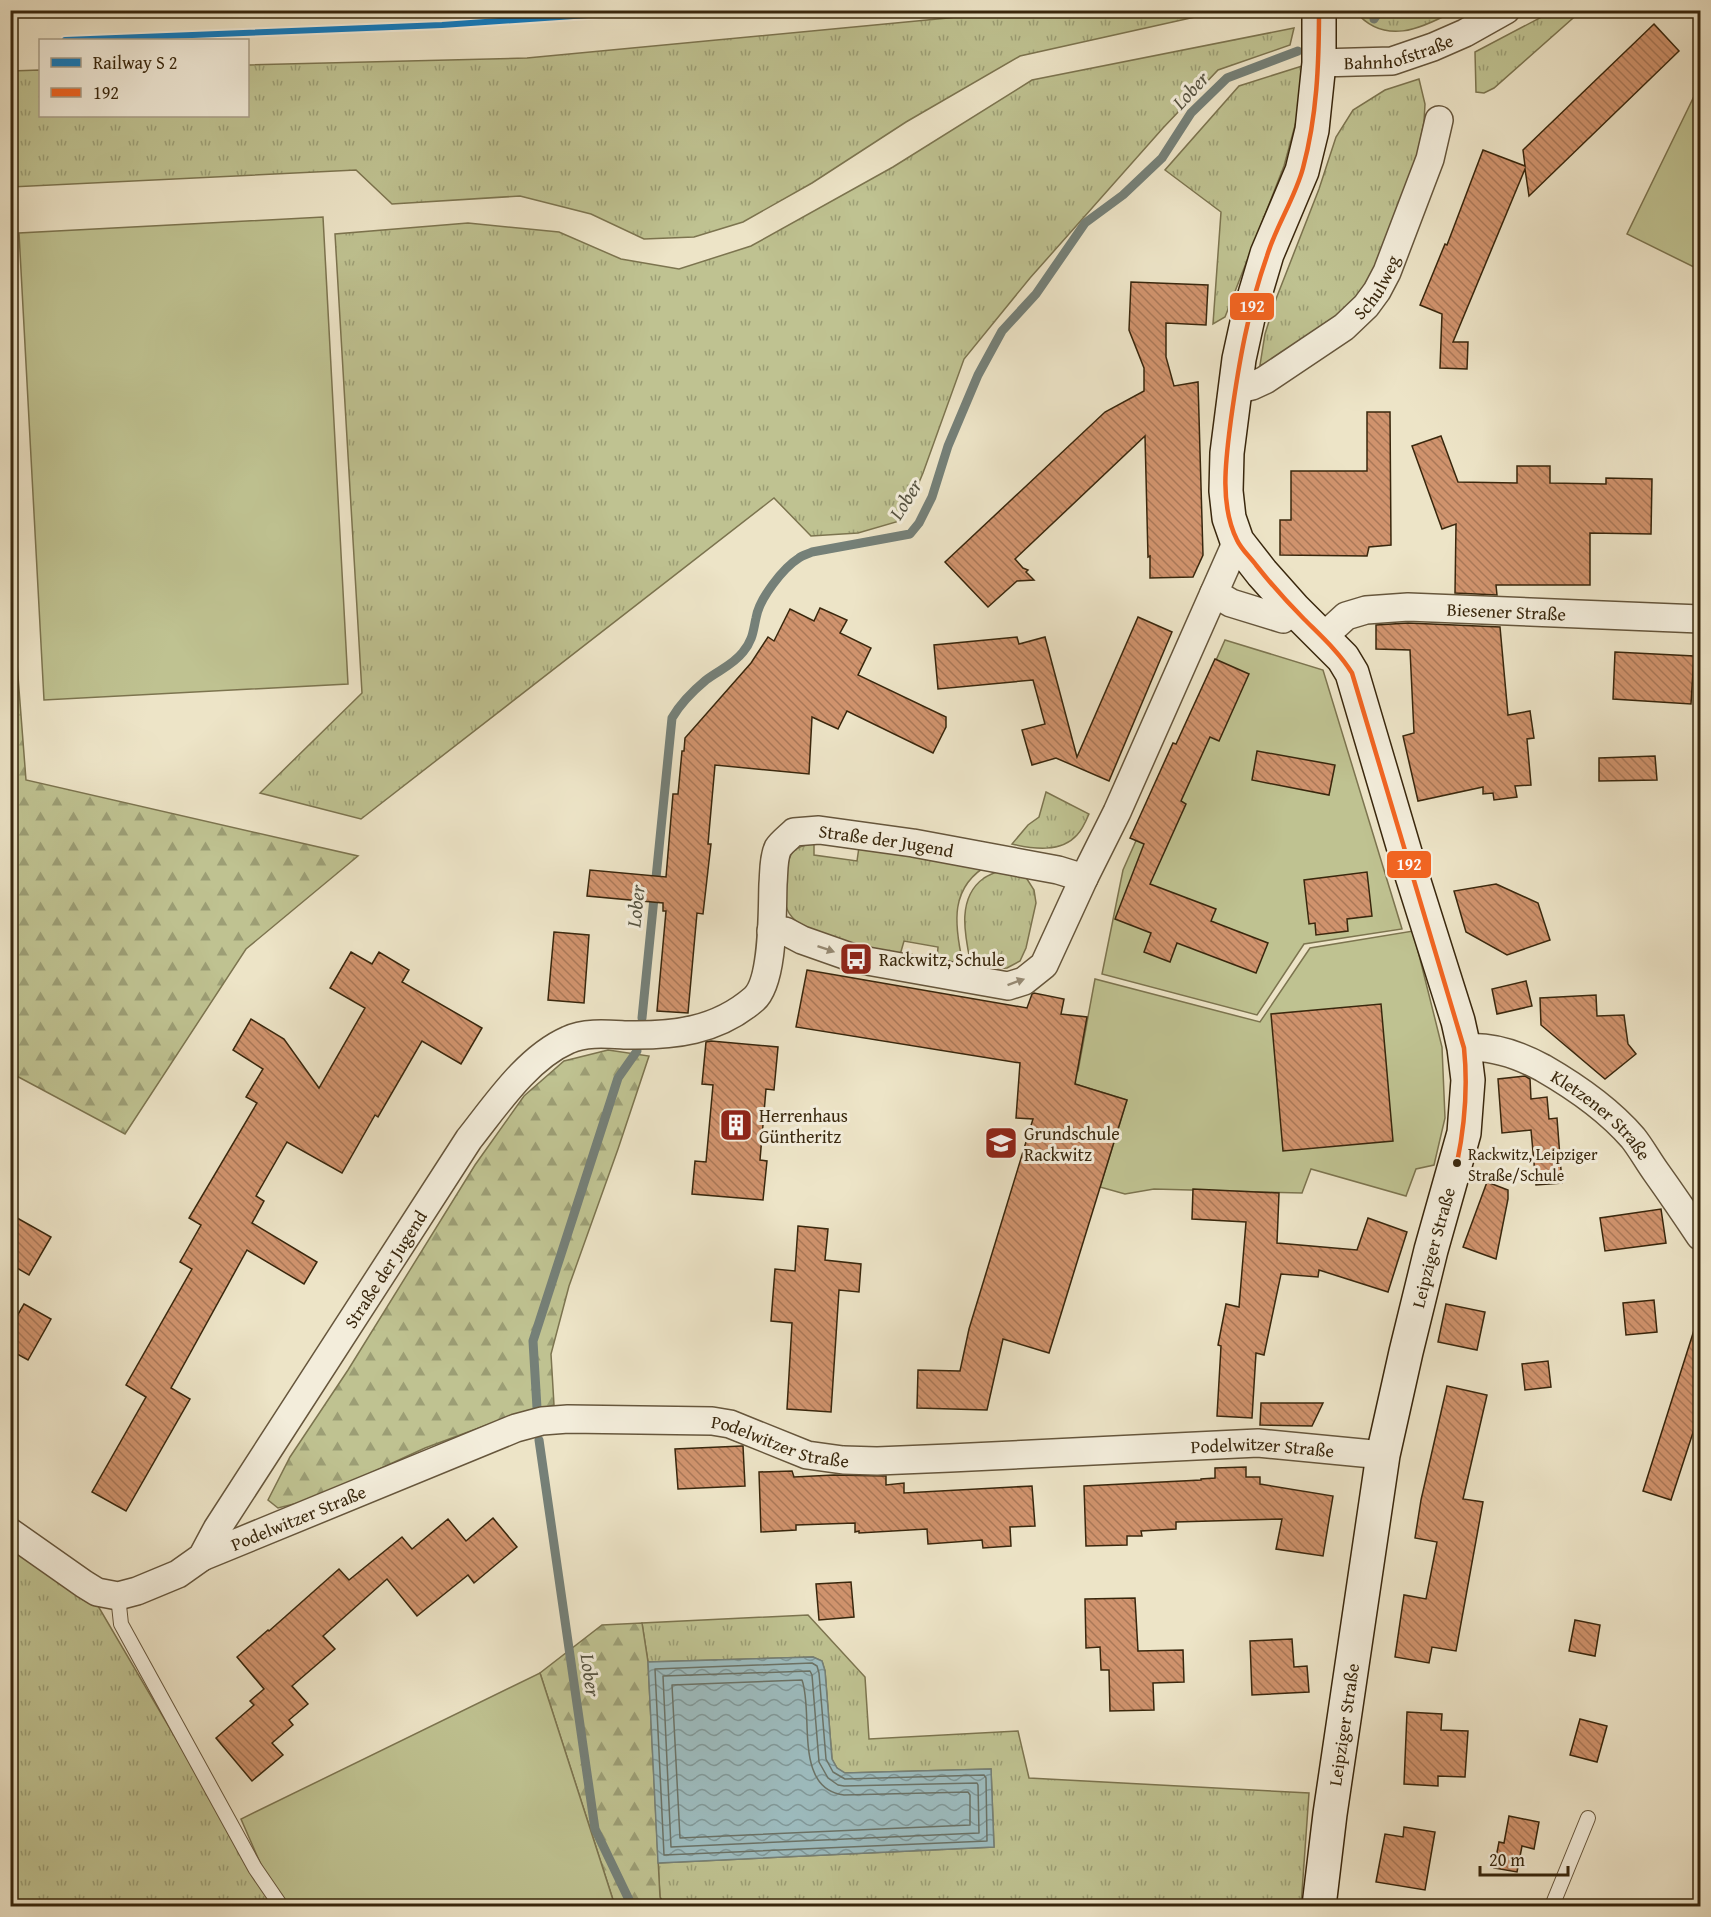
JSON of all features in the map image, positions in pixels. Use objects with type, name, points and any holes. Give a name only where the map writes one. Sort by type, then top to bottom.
[{"type":"street","name":"Leipziger Straße","points":[[1319,10],[1319,63],[1312,130],[1302,171],[1267,254],[1248,318],[1239,359],[1227,453],[1226,491],[1229,518],[1237,541],[1262,573],[1343,658],[1352,673],[1464,1048],[1468,1080],[1464,1133],[1431,1250],[1383,1455],[1336,1767],[1319,1906]]},
{"type":"street","name":"Bahnhofstraße","points":[[1319,63],[1392,61],[1465,33],[1506,10]]},
{"type":"street","name":"Schulweg","points":[[1236,390],[1265,380],[1344,327],[1366,306],[1387,272],[1430,159],[1439,120]]},
{"type":"street","points":[[771,931],[785,931],[802,940],[856,959],[1008,986],[1024,981],[1044,964],[1117,812],[1237,541]]},
{"type":"street","points":[[1214,593],[1231,603],[1283,619],[1294,609]]},
{"type":"street","name":"Biesener Straße","points":[[1322,638],[1346,616],[1366,610],[1398,608],[1701,619]]},
{"type":"street","name":"Straße der Jugend","points":[[118,1596],[137,1591],[177,1574],[202,1557],[234,1503],[469,1139],[514,1082],[550,1050],[569,1039],[597,1034],[640,1035],[683,1032],[707,1027],[736,1014],[757,996],[767,975],[774,870],[778,849],[794,832],[819,830],[914,843],[1058,870],[1084,878]]},
{"type":"street","name":"Kletzener Straße","points":[[1464,1048],[1492,1049],[1522,1057],[1589,1097],[1634,1139],[1701,1236]]},
{"type":"street","name":"Podelwitzer Straße","points":[[202,1557],[505,1432],[542,1421],[595,1419],[712,1421],[730,1424],[807,1455],[843,1460],[962,1458],[1258,1443],[1383,1455]]},
{"type":"street","points":[[10,1532],[84,1584],[98,1592],[118,1596]]},
{"type":"lane","points":[[118,1596],[121,1624],[255,1868],[281,1906]]},
{"type":"lane","points":[[1552,1906],[1588,1818]]},
{"type":"green space","points":[[1007,10],[1222,11],[1020,56],[906,122],[812,183],[743,222],[694,237],[644,239],[591,214],[520,196],[392,204],[356,170],[11,187],[11,71],[39,70],[39,117],[249,117],[249,65],[527,58],[948,18]]},
{"type":"green space","points":[[1355,11],[1454,11],[1429,24],[1403,31],[1390,31],[1366,22]]},
{"type":"green space","points":[[1553,11],[1581,11],[1494,88],[1484,93],[1476,92],[1475,52]]},
{"type":"green space","points":[[1294,28],[1290,45],[1218,70],[1163,128],[1030,278],[964,359],[923,473],[903,520],[858,533],[811,536],[774,498],[361,819],[260,793],[362,693],[335,234],[468,223],[559,232],[621,259],[679,269],[751,246],[893,167],[1032,80]]},
{"type":"green space","points":[[1302,66],[1300,107],[1284,166],[1225,317],[1213,324],[1221,212],[1165,170],[1239,86]]},
{"type":"green space","points":[[1419,79],[1425,104],[1417,156],[1375,272],[1359,297],[1339,315],[1271,363],[1260,365],[1265,334],[1276,299],[1319,189],[1336,137],[1353,110],[1385,90]]},
{"type":"green space","points":[[1700,84],[1700,270],[1627,234]]},
{"type":"green space","points":[[323,217],[348,684],[44,700],[19,233]]},
{"type":"green space","points":[[1700,390],[1700,443],[1697,403]]},
{"type":"green space","points":[[10,573],[26,780],[358,856],[246,949],[125,1134],[11,1073]]},
{"type":"green space","points":[[1225,640],[1323,670],[1402,929],[1304,944],[1257,1015],[1102,974],[1123,870]]},
{"type":"green space","points":[[1046,792],[1089,814],[1081,831],[1070,841],[1055,847],[1038,848],[1012,844],[1028,825],[1039,817]]},
{"type":"green space","points":[[814,843],[814,855],[857,861],[859,847],[990,864],[967,883],[961,895],[957,921],[963,964],[937,960],[938,947],[904,941],[900,955],[855,946],[821,935],[794,919],[785,901],[789,860],[797,848]]},
{"type":"green space","points":[[1001,870],[1017,872],[1027,879],[1034,890],[1036,903],[1026,948],[1020,961],[1007,968],[995,969],[971,965],[965,930],[969,896],[984,878]]},
{"type":"green space","points":[[1413,931],[1442,1047],[1445,1118],[1434,1165],[1416,1169],[1406,1196],[1311,1169],[1302,1193],[1154,1189],[1125,1194],[1100,1187],[1127,1100],[1059,1079],[1078,1071],[1095,979],[1260,1022],[1310,948]]},
{"type":"green space","points":[[608,1050],[649,1056],[569,1286],[551,1354],[554,1405],[495,1422],[425,1448],[314,1499],[278,1508],[268,1500],[290,1457],[348,1370],[475,1165],[524,1096],[564,1061]]},
{"type":"green space","points":[[10,1543],[94,1599],[274,1906],[11,1906]]},
{"type":"green space","points":[[808,1615],[865,1677],[869,1739],[1018,1731],[1029,1778],[1309,1793],[1301,1906],[665,1906],[660,1897],[658,1863],[994,1847],[991,1769],[844,1773],[837,1768],[832,1759],[825,1671],[822,1661],[813,1657],[648,1662],[642,1623]]},
{"type":"green space","points":[[642,1623],[648,1662],[660,1897],[665,1906],[615,1906],[540,1673],[602,1625]]},
{"type":"green space","points":[[540,1673],[615,1906],[279,1906],[241,1819]]},
{"type":"water","points":[[813,1657],[822,1661],[825,1671],[832,1759],[837,1768],[845,1773],[991,1769],[994,1847],[658,1863],[648,1662]]},
{"type":"building","points":[[1654,24],[1679,51],[1529,196],[1525,169],[1453,342],[1468,342],[1467,369],[1440,368],[1442,314],[1420,305],[1445,244],[1447,245],[1483,150],[1525,166],[1523,150]]},
{"type":"building","points":[[1131,282],[1208,285],[1206,325],[1166,323],[1166,357],[1174,386],[1198,382],[1203,555],[1193,577],[1150,578],[1145,436],[1015,559],[1028,570],[1026,572],[1034,580],[1017,581],[988,607],[945,562],[1105,412],[1144,391],[1144,368],[1129,330]]},
{"type":"building","points":[[1367,412],[1390,412],[1391,545],[1369,547],[1367,556],[1280,555],[1280,520],[1291,520],[1291,471],[1367,471]]},
{"type":"building","points":[[1441,436],[1458,482],[1517,483],[1517,466],[1550,466],[1550,483],[1606,484],[1606,478],[1652,479],[1651,534],[1590,533],[1590,585],[1496,585],[1497,595],[1455,593],[1456,524],[1442,529],[1412,446]]},
{"type":"building","points":[[820,608],[847,620],[840,633],[871,648],[858,675],[946,717],[946,727],[933,753],[847,711],[838,729],[812,717],[809,774],[715,765],[708,844],[711,844],[703,914],[697,913],[688,1013],[657,1011],[666,911],[663,911],[663,903],[587,896],[590,870],[666,877],[673,794],[678,794],[685,738],[751,663],[768,637],[774,641],[790,609],[814,621]]},
{"type":"building","points":[[1138,617],[1172,632],[1109,781],[1056,758],[1032,765],[1022,730],[1045,724],[1033,680],[938,689],[934,645],[1017,637],[1019,644],[1045,637],[1077,757]]},
{"type":"building","points":[[1408,623],[1500,627],[1508,715],[1530,711],[1534,738],[1527,739],[1531,785],[1515,786],[1517,797],[1494,800],[1493,793],[1483,794],[1483,787],[1418,801],[1403,736],[1414,733],[1410,650],[1376,649],[1376,625]]},
{"type":"building","points":[[1615,652],[1694,656],[1691,704],[1613,699]]},
{"type":"building","points":[[1215,659],[1249,674],[1219,741],[1210,737],[1181,801],[1186,804],[1150,884],[1216,909],[1211,921],[1268,943],[1256,973],[1177,943],[1170,962],[1144,952],[1151,933],[1115,919],[1144,844],[1130,838],[1173,743],[1176,744]]},
{"type":"building","points":[[1257,751],[1335,765],[1329,795],[1252,780]]},
{"type":"building","points":[[1655,756],[1657,780],[1599,781],[1599,758]]},
{"type":"building","points":[[1367,872],[1372,916],[1347,919],[1348,931],[1316,935],[1315,923],[1309,924],[1304,880]]},
{"type":"building","points":[[1496,884],[1538,903],[1550,940],[1507,955],[1466,932],[1454,891]]},
{"type":"building","points":[[554,932],[589,935],[584,1003],[548,1000]]},
{"type":"building","points":[[351,952],[372,964],[379,952],[409,970],[402,982],[482,1028],[461,1064],[422,1041],[378,1117],[375,1115],[342,1173],[287,1142],[256,1196],[264,1201],[252,1223],[317,1262],[304,1284],[247,1250],[171,1388],[190,1399],[126,1511],[92,1492],[146,1397],[126,1385],[192,1269],[180,1262],[201,1225],[189,1218],[257,1103],[246,1097],[263,1069],[233,1050],[251,1019],[284,1039],[319,1088],[365,1008],[330,988]]},
{"type":"building","points":[[807,970],[1027,1008],[1034,993],[1064,999],[1061,1014],[1087,1017],[1075,1084],[1127,1100],[1049,1353],[1003,1339],[987,1410],[917,1408],[918,1370],[960,1371],[969,1329],[1033,1119],[1016,1118],[1020,1063],[796,1027]]},
{"type":"building","points":[[1526,981],[1532,1006],[1497,1014],[1492,989]]},
{"type":"building","points":[[1596,995],[1597,1016],[1624,1015],[1628,1044],[1636,1054],[1605,1079],[1541,1025],[1540,998]]},
{"type":"building","points":[[1381,1004],[1393,1141],[1283,1151],[1271,1014]]},
{"type":"building","name":"Herrenhaus Güntheritz","points":[[706,1042],[778,1047],[774,1090],[766,1089],[760,1160],[767,1161],[763,1200],[692,1194],[695,1161],[706,1162],[713,1085],[702,1084]]},
{"type":"building","points":[[1525,1076],[1530,1079],[1531,1099],[1547,1097],[1549,1119],[1557,1118],[1562,1183],[1536,1185],[1531,1130],[1502,1133],[1498,1079]]},
{"type":"building","points":[[1487,1182],[1508,1190],[1496,1259],[1463,1247]]},
{"type":"building","points":[[1193,1189],[1279,1193],[1277,1243],[1357,1250],[1368,1218],[1407,1232],[1388,1292],[1319,1270],[1318,1277],[1281,1274],[1264,1355],[1256,1353],[1252,1418],[1217,1416],[1221,1346],[1218,1345],[1226,1304],[1239,1307],[1246,1222],[1192,1219]]},
{"type":"building","points":[[1661,1209],[1666,1243],[1605,1251],[1600,1218]]},
{"type":"building","points":[[10,1214],[51,1237],[29,1275],[10,1264]]},
{"type":"building","points":[[798,1226],[828,1229],[825,1260],[861,1264],[859,1292],[839,1290],[831,1412],[787,1409],[792,1323],[771,1321],[775,1269],[795,1271]]},
{"type":"building","points":[[1654,1300],[1657,1332],[1626,1335],[1623,1303]]},
{"type":"building","points":[[24,1304],[51,1319],[28,1360],[10,1350],[10,1328]]},
{"type":"building","points":[[1446,1304],[1485,1312],[1477,1350],[1438,1342]]},
{"type":"building","points":[[1695,1327],[1701,1327],[1701,1408],[1671,1500],[1643,1491]]},
{"type":"building","points":[[1548,1361],[1551,1387],[1525,1390],[1522,1364]]},
{"type":"building","points":[[1447,1386],[1487,1395],[1463,1499],[1483,1502],[1456,1651],[1432,1647],[1429,1663],[1395,1657],[1404,1595],[1426,1599],[1437,1542],[1415,1538],[1421,1500]]},
{"type":"building","points":[[1261,1403],[1323,1403],[1312,1426],[1260,1425]]},
{"type":"building","points":[[743,1446],[745,1486],[678,1489],[675,1449]]},
{"type":"building","points":[[1246,1467],[1246,1477],[1260,1477],[1260,1484],[1333,1496],[1323,1556],[1276,1549],[1282,1519],[1176,1522],[1176,1529],[1141,1531],[1142,1536],[1127,1536],[1127,1545],[1086,1546],[1084,1486],[1201,1480],[1215,1478],[1215,1468]]},
{"type":"building","points":[[792,1471],[794,1477],[886,1476],[886,1485],[904,1483],[904,1493],[1032,1486],[1035,1526],[1010,1527],[1011,1546],[983,1548],[982,1540],[928,1544],[927,1529],[859,1533],[859,1531],[855,1532],[855,1523],[796,1525],[796,1530],[761,1532],[759,1472]]},
{"type":"building","points":[[493,1518],[517,1547],[474,1583],[468,1575],[417,1616],[387,1579],[323,1636],[335,1649],[292,1686],[308,1704],[289,1720],[293,1725],[272,1743],[283,1755],[252,1781],[216,1738],[254,1705],[250,1701],[264,1689],[237,1657],[339,1569],[349,1580],[402,1537],[412,1549],[448,1519],[466,1541]]},
{"type":"building","points":[[851,1582],[854,1617],[819,1620],[816,1584]]},
{"type":"building","points":[[1135,1598],[1138,1651],[1183,1650],[1184,1682],[1153,1683],[1154,1710],[1110,1711],[1109,1670],[1101,1670],[1100,1647],[1086,1648],[1085,1599]]},
{"type":"building","points":[[1575,1620],[1600,1625],[1595,1656],[1569,1651]]},
{"type":"building","points":[[1292,1639],[1294,1667],[1307,1666],[1309,1692],[1252,1695],[1250,1641]]},
{"type":"building","points":[[1407,1712],[1442,1714],[1441,1730],[1468,1731],[1465,1777],[1438,1776],[1438,1786],[1404,1784]]},
{"type":"building","points":[[1580,1719],[1607,1726],[1597,1762],[1570,1755]]},
{"type":"building","points":[[1509,1816],[1539,1822],[1534,1849],[1522,1846],[1517,1872],[1494,1868],[1499,1842],[1504,1843]]},
{"type":"building","points":[[1404,1827],[1435,1832],[1425,1890],[1376,1882],[1385,1834],[1403,1837]]},
{"type":"waterway","name":"Lober","points":[[1374,19],[1380,10]]},
{"type":"waterway","name":"Lober","points":[[642,1018],[672,718],[675,713],[701,684],[739,657],[751,639],[762,602],[786,569],[802,556],[812,552],[910,534],[919,523],[932,497],[948,446],[978,375],[1002,331],[1036,294],[1085,223],[1123,195],[1162,158],[1191,113],[1227,78],[1298,51]]},
{"type":"waterway","name":"Lober","points":[[537,1408],[533,1341],[618,1078],[637,1051]]},
{"type":"waterway","name":"Lober","points":[[539,1440],[595,1829],[632,1906]]},
{"type":"transit line","points":[[90,39],[442,25],[661,10]]},
{"type":"transit line","name":"192","points":[[1319,10],[1316,90],[1308,148],[1300,179],[1260,276],[1249,316],[1231,419],[1226,465],[1226,496],[1231,526],[1241,547],[1285,599],[1336,651],[1352,673],[1464,1048],[1465,1105],[1457,1163]]},
{"type":"place","name":"Rackwitz, Schule","points":[[856,959]]},
{"type":"place","name":"Herrenhaus Güntheritz","points":[[736,1125]]},
{"type":"place","name":"Grundschule Rackwitz","points":[[1001,1143]]},
{"type":"place","name":"Rackwitz, Leipziger Straße/Schule","points":[[1457,1163]]}]
